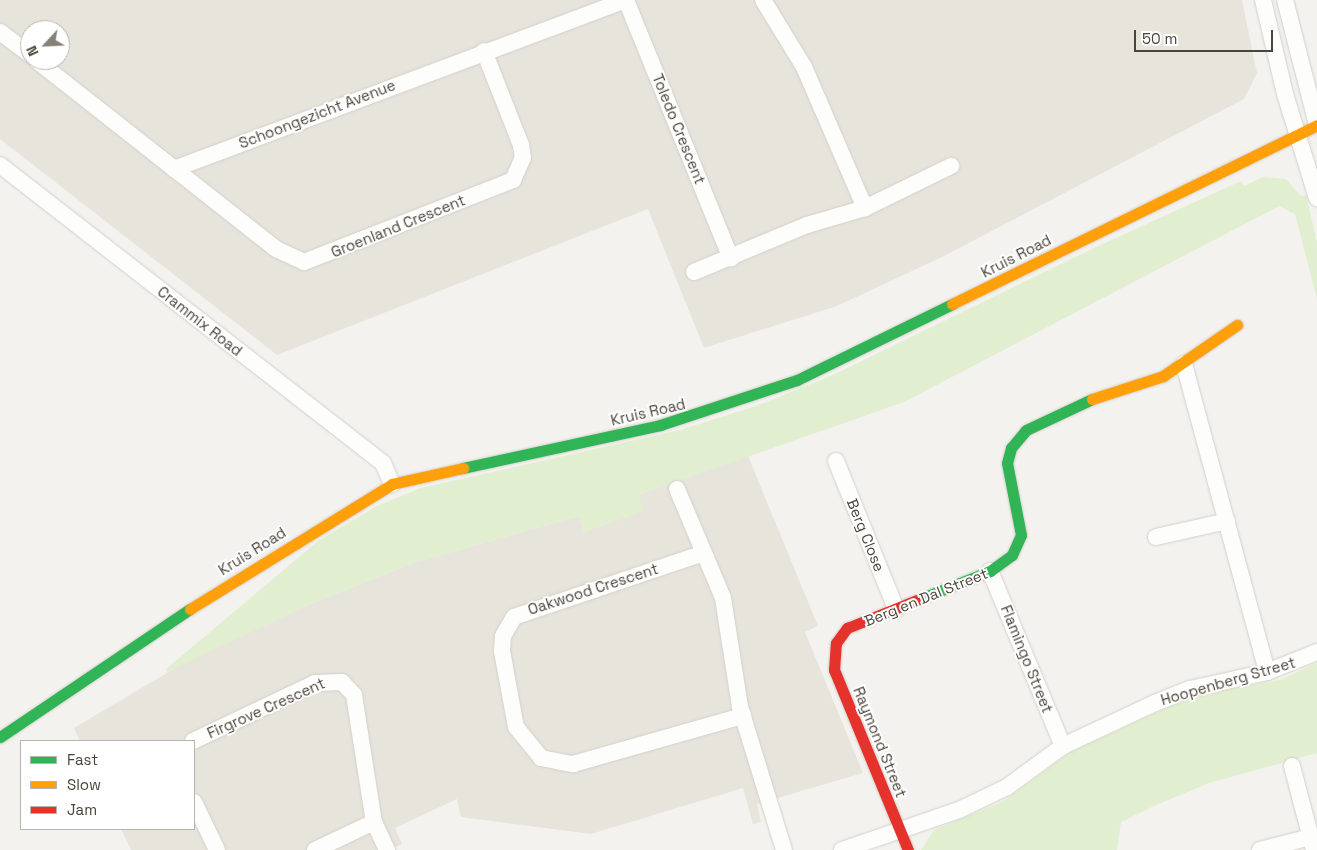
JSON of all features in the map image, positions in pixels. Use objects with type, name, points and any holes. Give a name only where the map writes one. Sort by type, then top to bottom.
[{"type":"street","name":"Schoongezicht Avenue","points":[[174,169],[484,51],[626,0]]},
{"type":"street","name":"Toledo Crescent","points":[[626,0],[731,259]]},
{"type":"street","points":[[763,0],[804,67],[865,208]]},
{"type":"street","points":[[1263,0],[1298,135],[1317,198]]},
{"type":"street","points":[[1285,0],[1317,125]]},
{"type":"street","points":[[0,32],[20,48]]},
{"type":"street","name":"Groenland Crescent","points":[[174,169],[276,250],[304,262],[320,257],[513,180],[523,158],[520,145],[484,51]]},
{"type":"street","points":[[49,70],[174,169]]},
{"type":"street","name":"Kruis Road","points":[[0,737],[222,588],[392,484],[660,425],[747,400],[845,359],[1317,125]]},
{"type":"street","name":"Crammix Road","points":[[0,165],[383,463],[392,484]]},
{"type":"street","points":[[694,272],[731,259],[807,225],[865,208],[951,166]]},
{"type":"street","name":"Berg en Dal Street","points":[[836,643],[848,628],[990,571],[1012,555],[1021,535],[1007,463],[1016,440],[1068,407],[1146,384],[1184,364],[1237,325]]},
{"type":"street","points":[[1184,364],[1267,672]]},
{"type":"street","name":"Berg Close","points":[[836,461],[896,608]]},
{"type":"street","points":[[677,489],[704,553],[728,620],[742,716],[784,850]]},
{"type":"street","points":[[1156,537],[1227,521]]},
{"type":"street","name":"Oakwood Crescent","points":[[704,553],[514,617],[503,636],[502,652],[516,727],[541,758],[573,764],[742,716]]},
{"type":"street","name":"Flamingo Street","points":[[990,571],[1063,746]]},
{"type":"street","name":"Raymond Street","points":[[836,643],[834,670],[908,850]]},
{"type":"street","name":"Hoopenberg Street","points":[[842,850],[901,832],[1007,787],[1063,746],[1190,689],[1267,672],[1317,652]]},
{"type":"street","name":"Firgrove Crescent","points":[[195,740],[315,683],[342,682],[350,687],[356,707],[374,822],[387,850]]},
{"type":"street","points":[[1260,850],[1312,844],[1292,766]]},
{"type":"street","points":[[195,804],[217,850]]},
{"type":"street","points":[[314,850],[374,822]]},
{"type":"shaded area","points":[[0,0],[1242,0],[1257,73],[1244,99],[940,258],[837,306],[704,348],[648,209],[277,355],[0,139]]},
{"type":"shaded area","points":[[748,456],[818,626],[805,632],[863,773],[757,804],[761,822],[753,824],[743,788],[591,834],[461,817],[457,799],[395,828],[402,844],[389,850],[131,850],[121,830],[195,830],[195,740],[80,740],[74,728],[182,664],[308,605],[416,562],[579,516],[584,532],[643,511],[638,495]]},
{"type":"green space","points":[[1263,177],[1286,179],[1301,196],[1306,195],[1317,242],[1317,299],[1295,214],[1279,206],[904,402],[638,495],[644,511],[584,532],[579,516],[416,562],[308,605],[167,672],[166,669],[318,541],[377,506],[421,488],[680,430],[759,405],[833,375],[1094,248],[1241,181],[1244,186]]},
{"type":"green space","points":[[1317,663],[1317,753],[1209,783],[1121,822],[1117,850],[921,850],[934,830],[1002,802],[1071,752],[1195,695],[1280,680]]},
{"type":"traffic: fast","points":[[463,468],[660,425],[797,380],[952,304]]},
{"type":"traffic: fast","points":[[917,600],[990,571],[1012,555],[1021,535],[1007,463],[1011,448],[1026,430],[1092,399]]},
{"type":"traffic: fast","points":[[0,737],[190,609]]},
{"type":"traffic: slow","points":[[952,304],[1317,125]]},
{"type":"traffic: slow","points":[[1092,399],[1163,376],[1237,325]]},
{"type":"traffic: slow","points":[[190,609],[392,484],[463,468]]},
{"type":"traffic: jam","points":[[908,850],[834,670],[836,643],[847,628],[917,600]]}]
